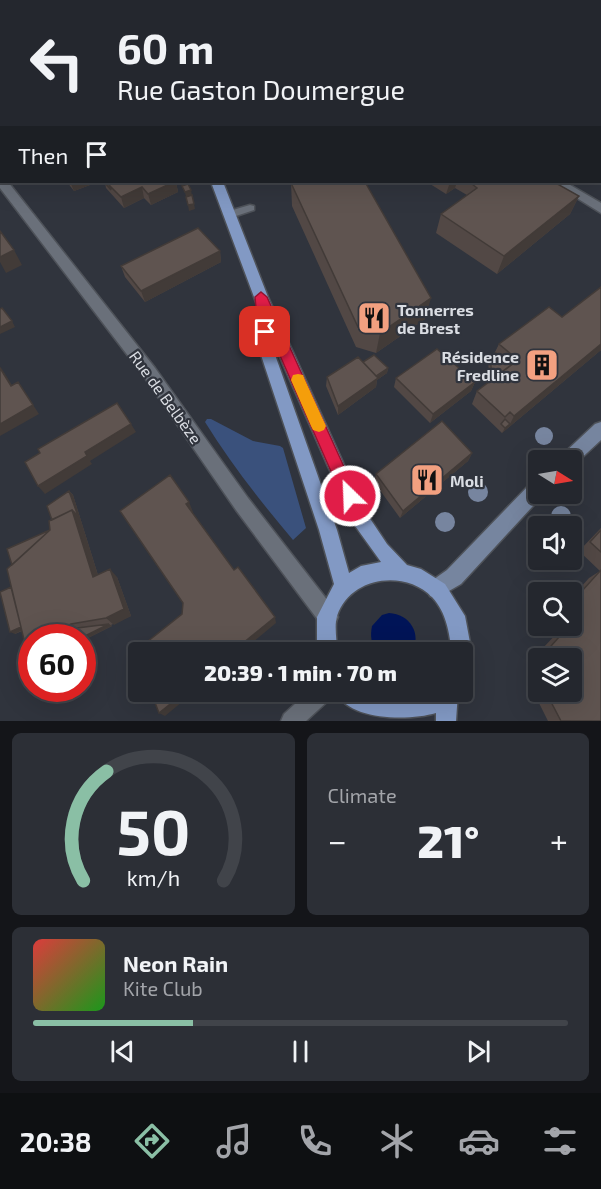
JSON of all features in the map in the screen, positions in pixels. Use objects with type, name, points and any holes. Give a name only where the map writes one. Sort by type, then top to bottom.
[{"type":"main road","points":[[217,183],[261,297],[359,517],[381,550],[400,569]]},
{"type":"main road","points":[[261,297],[266,349],[328,530],[344,587]]},
{"type":"main road","points":[[579,450],[601,429]]},
{"type":"main road","points":[[437,590],[454,577],[528,499]]},
{"type":"main road","points":[[326,642],[328,617],[334,600],[344,587],[360,575],[380,569],[400,569],[420,576],[437,590],[451,607],[460,628],[461,642]]},
{"type":"main road","points":[[358,702],[374,716],[392,719],[413,718],[433,709],[439,702]]},
{"type":"main road","points":[[446,721],[447,702]]},
{"type":"street","name":"Rue de Belbèze","points":[[2,183],[150,373],[242,504],[328,617]]},
{"type":"street","points":[[559,183],[601,209]]},
{"type":"street","points":[[291,721],[312,702]]},
{"type":"lane","points":[[230,214],[250,208]]},
{"type":"shaded area","points":[[207,419],[253,441],[283,448],[306,528],[293,540],[236,468],[205,422]]},
{"type":"shaded area","points":[[396,614],[408,621],[415,632],[415,642],[373,642],[372,626],[382,615]]},
{"type":"building","points":[[114,183],[172,183],[148,194],[142,187],[121,197],[109,185]]},
{"type":"building","points":[[291,183],[366,183],[431,298],[380,333],[358,327]]},
{"type":"building","points":[[556,183],[579,196],[504,256],[441,214],[477,188],[472,184]]},
{"type":"building","points":[[188,184],[191,190],[185,192],[182,186]]},
{"type":"building","points":[[192,195],[194,204],[188,205],[186,197]]},
{"type":"building","points":[[198,228],[220,251],[141,291],[121,266]]},
{"type":"building","points":[[0,231],[14,250],[0,257]]},
{"type":"building","name":"Résidence Fredline","points":[[601,287],[601,344],[514,416],[510,412],[505,417],[477,391],[518,360],[499,344],[549,307],[562,317]]},
{"type":"building","points":[[2,308],[12,321],[0,327],[0,309]]},
{"type":"building","points":[[437,349],[475,382],[433,414],[396,378]]},
{"type":"building","points":[[496,353],[511,365],[499,374],[491,368],[491,356]]},
{"type":"building","points":[[374,355],[388,368],[376,376],[363,362]]},
{"type":"building","points":[[358,357],[378,378],[338,406],[327,377]]},
{"type":"building","points":[[0,368],[11,386],[18,382],[33,405],[0,424]]},
{"type":"building","points":[[117,403],[131,424],[85,452],[87,456],[38,486],[25,462],[40,453],[38,449]]},
{"type":"building","points":[[505,419],[510,424],[505,428],[501,424]]},
{"type":"building","points":[[442,421],[472,453],[403,511],[376,474]]},
{"type":"building","points":[[170,475],[189,502],[186,504],[234,570],[238,567],[275,617],[244,642],[147,642],[182,614],[183,603],[120,511]]},
{"type":"building","points":[[69,491],[78,516],[72,510],[52,520],[47,506]]},
{"type":"building","points":[[72,510],[93,577],[110,569],[124,609],[106,618],[71,624],[20,624],[7,569],[50,530],[49,521]]},
{"type":"building","points":[[50,530],[12,565],[7,549]]},
{"type":"building","points":[[601,530],[601,552],[590,542]]},
{"type":"building","points":[[601,570],[601,721],[561,721],[551,702],[582,702],[582,648],[551,648],[560,636],[582,636],[582,591]]},
{"type":"building","points":[[11,587],[20,624],[18,624],[18,628],[10,632],[0,592]]},
{"type":"building","points":[[109,624],[96,630],[96,626]]},
{"type":"building","points":[[155,702],[173,702],[159,713]]},
{"type":"slow traffic","points":[[298,380],[319,426]]},
{"type":"place","name":"Tonnerres de Brest","points":[[374,318]]},
{"type":"place","name":"Résidence Fredline","points":[[542,365]]},
{"type":"place","name":"Moli","points":[[427,480]]},
{"type":"route","points":[[265,332],[261,297],[350,496]]}]
